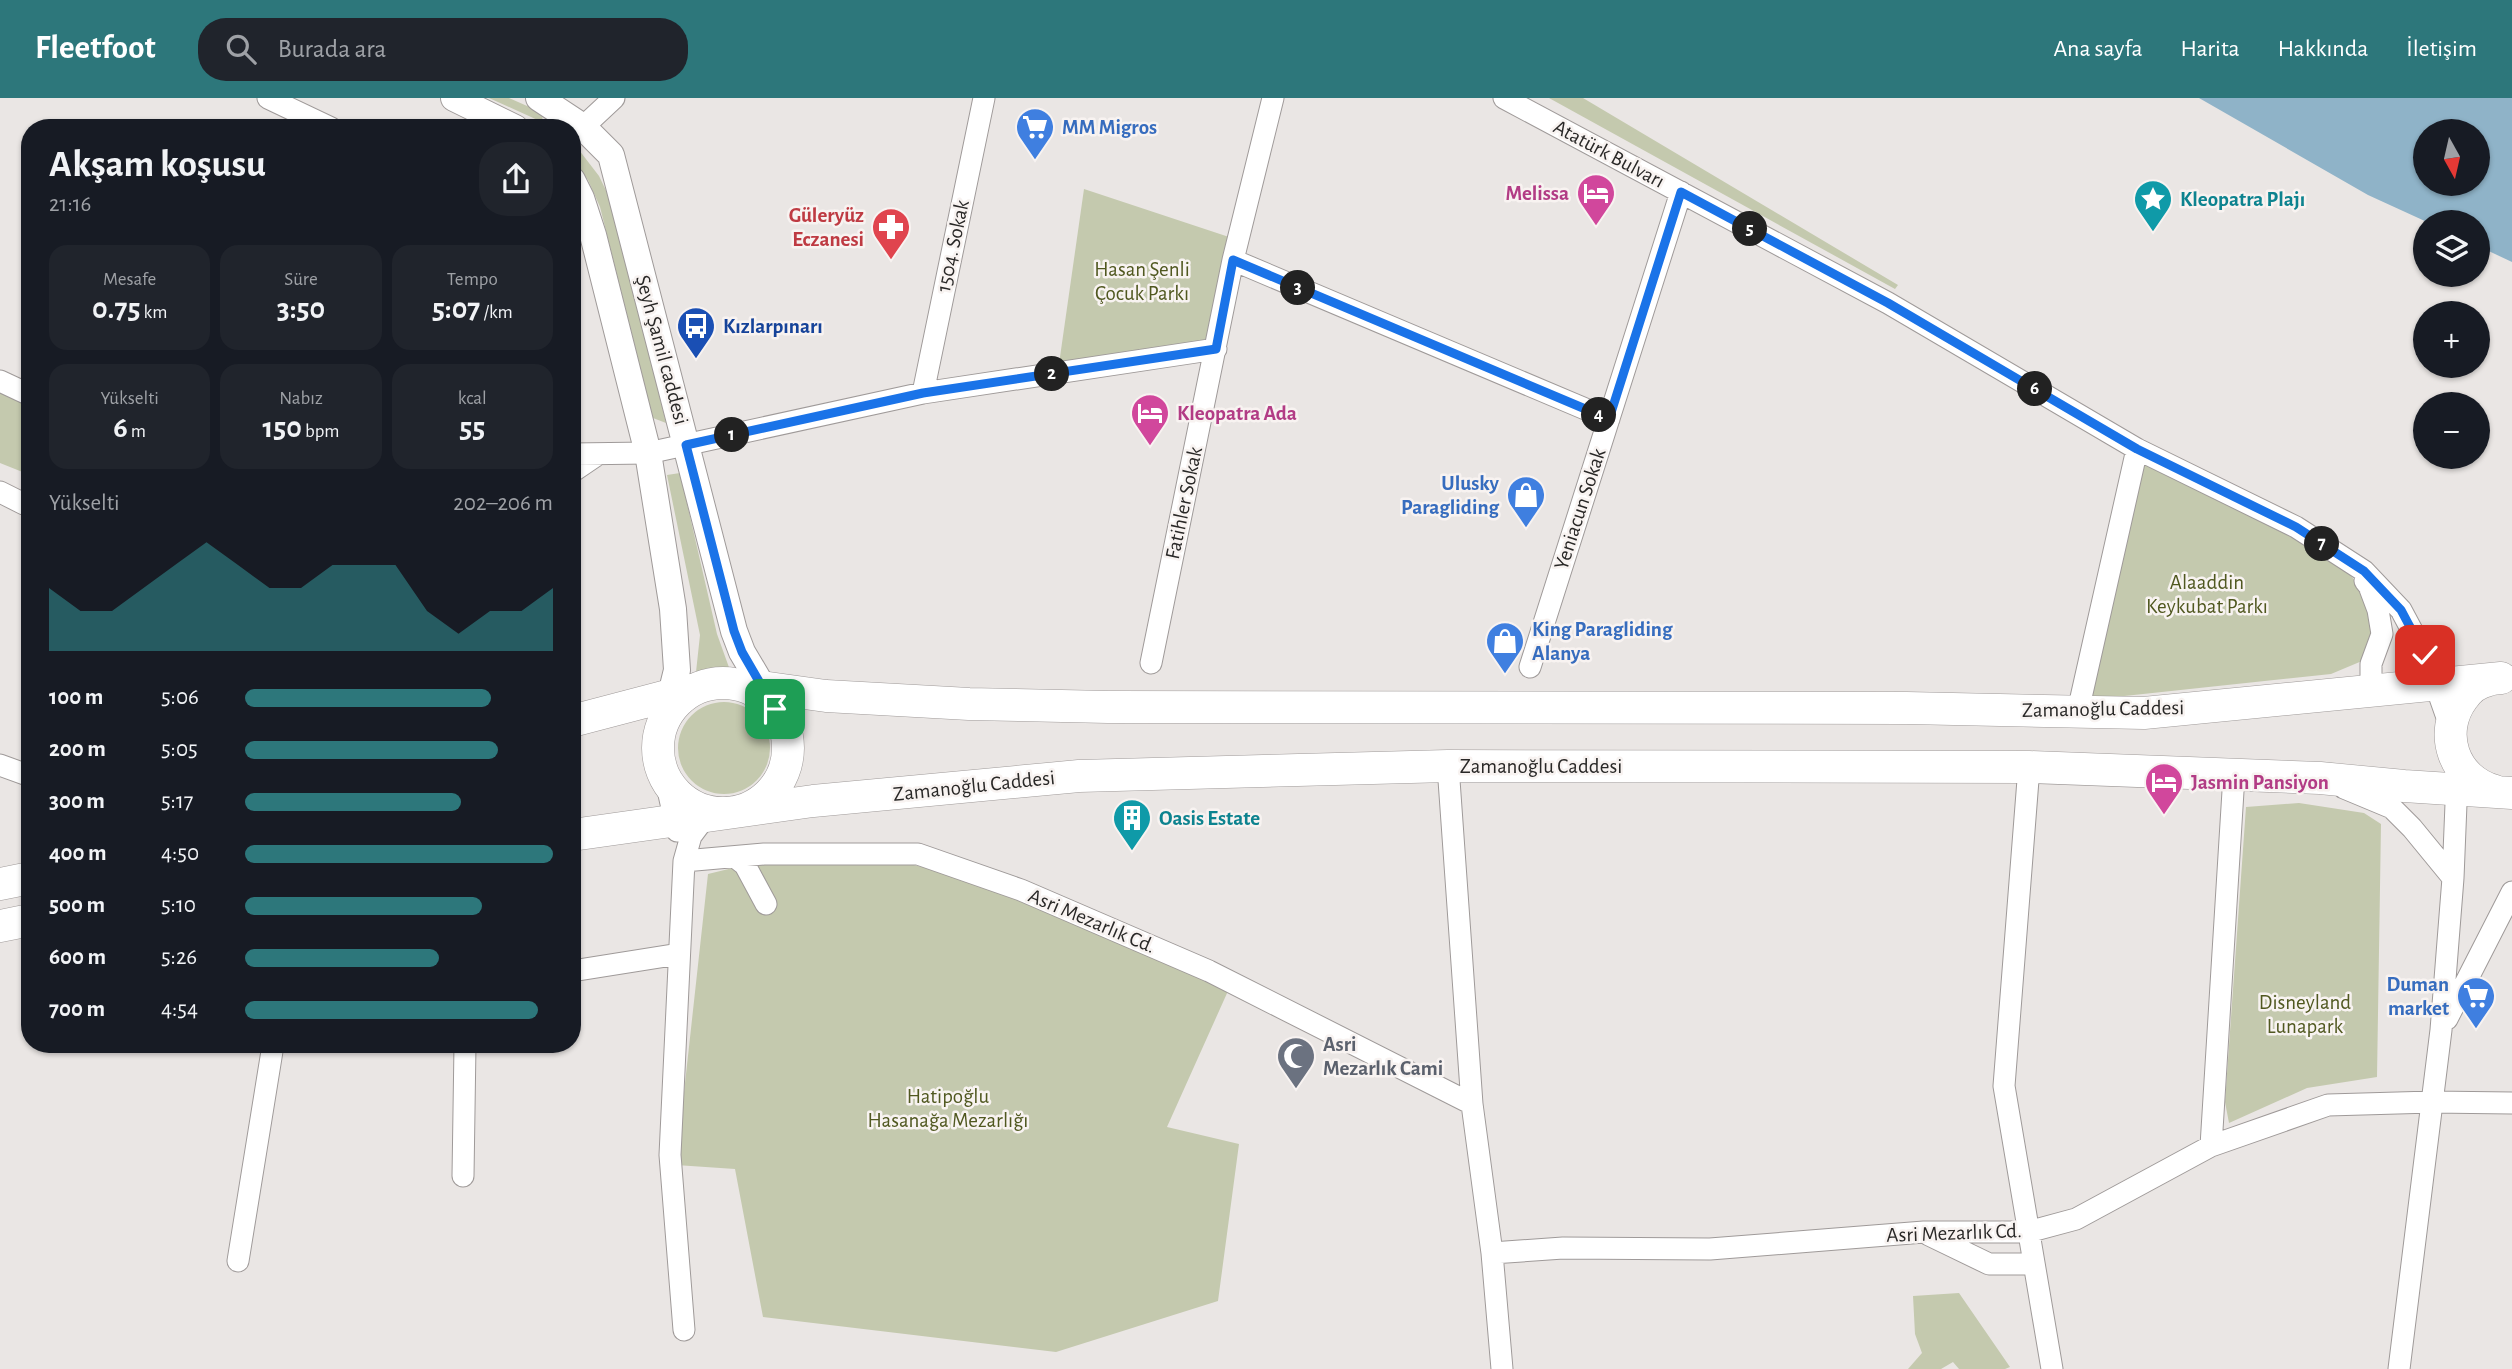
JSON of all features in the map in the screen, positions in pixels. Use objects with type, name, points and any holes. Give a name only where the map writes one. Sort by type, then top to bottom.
[{"type":"highway","points":[[2457,776],[2450,745],[2450,726],[2456,707],[2467,692],[2483,681],[2506,678]]},
{"type":"highway","name":"Zamanoğlu Caddesi","points":[[759,693],[1108,708],[2144,713],[2506,678]]},
{"type":"highway","points":[[581,719],[678,699],[718,682],[759,693],[786,728],[789,750],[784,771],[773,790],[756,804],[721,814],[694,806],[677,794],[664,776],[658,756],[659,735],[678,699]]},
{"type":"highway","name":"Zamanoğlu Caddesi","points":[[581,834],[813,801],[1079,776],[1448,766],[2029,767],[2320,778],[2457,776],[2508,793]]},
{"type":"highway","points":[[0,884],[21,880]]},
{"type":"highway","points":[[0,926],[21,922]]},
{"type":"main road","points":[[454,98],[497,119]]},
{"type":"main road","name":"Şeyh Şamil caddesi","points":[[539,98],[565,119]]},
{"type":"main road","name":"Şeyh Şamil caddesi","points":[[581,132],[611,155],[734,631],[759,693]]},
{"type":"main road","name":"Şeyh Şamil caddesi","points":[[581,196],[648,453],[673,609],[678,699]]},
{"type":"street","points":[[268,98],[312,119]]},
{"type":"street","points":[[581,127],[614,98]]},
{"type":"street","name":"1504. Sokak","points":[[923,393],[984,98]]},
{"type":"street","name":"Fatihler Sokak","points":[[1151,663],[1233,260],[1273,98]]},
{"type":"street","name":"Atatürk Bulvarı","points":[[1504,98],[1888,303],[2137,449],[2296,527],[2364,571],[2401,610],[2425,655],[2450,726]]},
{"type":"street","name":"Yeniacun Sokak","points":[[1530,667],[1681,192]]},
{"type":"street","points":[[1233,260],[1609,419]]},
{"type":"street","points":[[581,454],[648,453],[923,393],[1216,349]]},
{"type":"street","points":[[0,381],[21,391]]},
{"type":"street","points":[[2078,711],[2137,449]]},
{"type":"street","points":[[581,466],[597,455]]},
{"type":"street","points":[[0,492],[21,502]]},
{"type":"street","points":[[2342,557],[2369,586],[2378,610],[2382,634],[2371,664],[2371,691]]},
{"type":"street","points":[[0,765],[21,773]]},
{"type":"street","points":[[1448,766],[1472,1104],[1492,1253],[1502,1369]]},
{"type":"street","points":[[2029,767],[2004,1086],[2052,1369]]},
{"type":"street","points":[[2211,1146],[2234,775]]},
{"type":"street","points":[[664,776],[684,860]]},
{"type":"street","points":[[2399,1369],[2441,1030],[2453,878],[2457,776]]},
{"type":"street","points":[[2320,778],[2392,808],[2453,878]]},
{"type":"street","points":[[684,1330],[670,1155],[684,860],[691,836],[721,814]]},
{"type":"street","name":"Asri Mezarlık Cd.","points":[[684,860],[764,854],[918,854],[1021,890],[1209,971],[1472,1104]]},
{"type":"street","points":[[736,858],[745,865],[766,904]]},
{"type":"street","points":[[2441,1030],[2512,892]]},
{"type":"street","points":[[581,970],[680,954]]},
{"type":"street","points":[[239,1261],[272,1053]]},
{"type":"street","points":[[463,1176],[465,1053]]},
{"type":"street","name":"Asri Mezarlık Cd.","points":[[1492,1253],[1563,1248],[1710,1249],[1924,1233],[2028,1232],[2076,1219],[2211,1146],[2328,1105],[2512,1103]]},
{"type":"street","points":[[1924,1233],[1989,1264],[2033,1264]]},
{"type":"green space","points":[[489,98],[509,98],[543,113],[542,119],[535,119]]},
{"type":"green space","points":[[1549,98],[1583,98],[1898,285],[1895,289]]},
{"type":"green space","points":[[581,153],[599,176],[614,207],[666,423],[653,418],[600,207],[581,171]]},
{"type":"green space","name":"Hasan Şenli Çocuk Parkı","points":[[1084,189],[1232,238],[1210,344],[1059,364]]},
{"type":"green space","points":[[0,388],[21,398],[21,471],[0,463]]},
{"type":"green space","name":"Alaaddin Keykubat Parkı","points":[[2143,460],[2337,559],[2362,589],[2373,634],[2362,661],[2331,674],[2087,700]]},
{"type":"green space","points":[[680,473],[717,634],[731,673],[696,672],[700,635],[667,475]]},
{"type":"green space","points":[[724,702],[742,705],[757,715],[767,730],[770,748],[767,766],[757,781],[742,791],[724,794],[706,791],[691,781],[681,766],[678,748],[681,730],[691,715],[706,705]]},
{"type":"green space","name":"Disneyland Lunapark","points":[[2299,803],[2364,813],[2381,824],[2377,1077],[2307,1088],[2229,1123],[2225,1102],[2246,807]]},
{"type":"green space","name":"Hatipoğlu Hasanağa Mezarlığı","points":[[900,862],[954,874],[1090,924],[1228,991],[1167,1127],[1239,1144],[1218,1301],[1056,1352],[763,1317],[735,1169],[676,1165],[708,874],[745,865]]},
{"type":"green space","points":[[1959,1293],[2010,1367],[1959,1369],[1953,1362],[1941,1369],[1908,1369],[1922,1353],[1915,1334],[1913,1296]]},
{"type":"water","points":[[2199,98],[2512,98],[2512,262],[2490,252],[2490,210],[2413,210],[2413,216],[2368,195]]},
{"type":"place","name":"MM Migros","points":[[1035,161]]},
{"type":"place","name":"Melissa","points":[[1596,227]]},
{"type":"place","name":"Kleopatra Plajı","points":[[2153,233]]},
{"type":"place","name":"Güleryüz Eczanesi","points":[[891,261]]},
{"type":"place","name":"Kızlarpınarı","points":[[696,360]]},
{"type":"place","name":"Kleopatra Ada","points":[[1150,447]]},
{"type":"place","name":"Ulusky Paragliding","points":[[1526,529]]},
{"type":"place","name":"King Paragliding Alanya","points":[[1505,675]]},
{"type":"place","name":"Jasmin Pansiyon","points":[[2164,816]]},
{"type":"place","name":"Oasis Estate","points":[[1132,852]]},
{"type":"place","name":"Duman market","points":[[2476,1030]]},
{"type":"place","name":"Asri Mezarlık Cami","points":[[1296,1090]]},
{"type":"route","points":[[775,709],[742,652],[734,631],[686,445],[923,393],[1216,349],[1233,260],[1609,419],[1681,192],[1888,303],[2137,449],[2296,527],[2364,571],[2401,610],[2425,655]]}]
